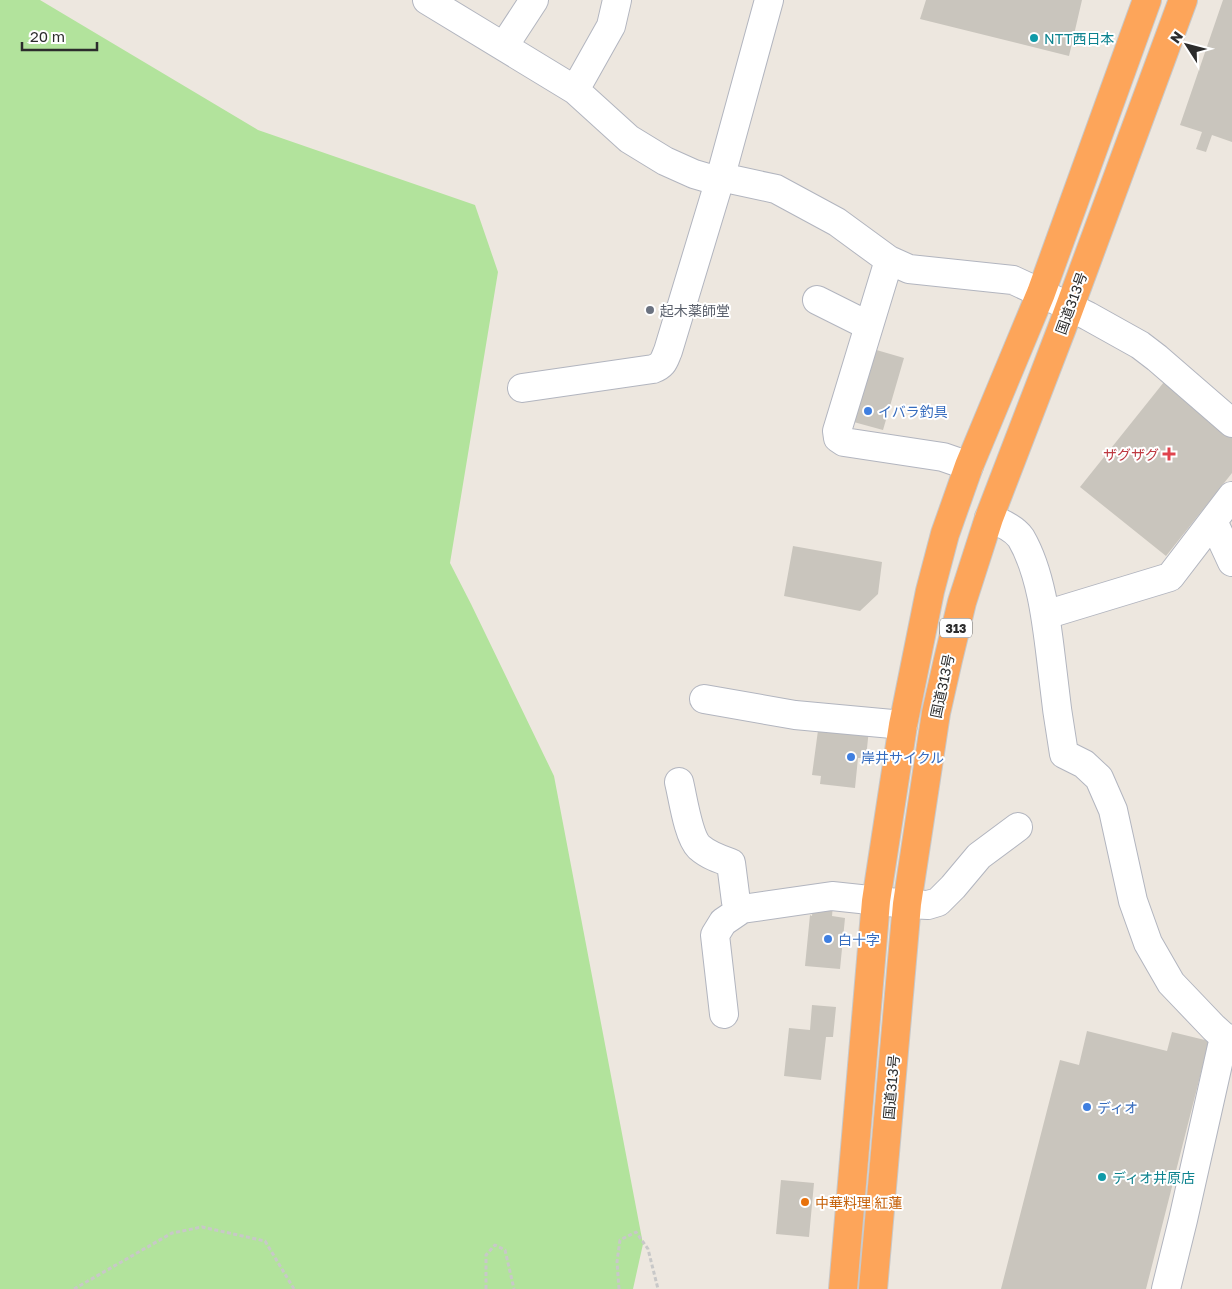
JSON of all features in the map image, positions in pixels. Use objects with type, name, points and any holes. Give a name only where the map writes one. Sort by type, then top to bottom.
[{"type":"highway","name":"313","points":[[843,1289],[876,901],[903,725],[930,591],[945,534],[969,466],[1041,293],[1147,0]]},
{"type":"highway","name":"国道313号","points":[[873,1289],[907,904],[936,713],[962,602],[989,518],[1070,307],[1183,0]]},
{"type":"street","points":[[427,0],[575,90],[628,139],[664,161],[711,179],[730,179],[776,189],[837,222],[889,260],[909,268],[1012,280],[1041,293],[1140,345],[1232,423]]},
{"type":"street","points":[[504,46],[534,0]]},
{"type":"street","points":[[575,90],[611,26],[617,0]]},
{"type":"street","points":[[522,388],[653,369],[663,363],[720,179],[769,0]]},
{"type":"street","points":[[889,260],[837,431],[838,438],[844,442],[944,457],[969,466]]},
{"type":"street","points":[[817,300],[868,326]]},
{"type":"street","points":[[1046,615],[1170,577],[1232,496]]},
{"type":"street","points":[[989,518],[1004,524],[1020,537],[1034,568],[1046,615],[1057,713],[1064,754],[1084,764],[1099,778],[1113,810],[1134,901],[1148,943],[1171,984],[1208,1023],[1228,1038],[1166,1289]]},
{"type":"street","points":[[1213,521],[1232,562]]},
{"type":"street","points":[[704,699],[795,715],[903,725]]},
{"type":"street","points":[[679,782],[691,834],[697,845],[708,854],[730,863],[736,902],[742,909]]},
{"type":"street","points":[[724,1014],[715,935],[723,922],[742,909],[832,896],[928,905],[938,902],[953,888],[979,856],[1018,827]]},
{"type":"path","points":[[74,1289],[172,1233],[202,1227],[265,1241],[294,1289]]},
{"type":"path","points":[[619,1289],[617,1262],[620,1240],[636,1232],[648,1249],[658,1289]]},
{"type":"path","points":[[486,1289],[486,1255],[496,1245],[505,1250],[514,1289]]},
{"type":"green space","points":[[0,0],[40,0],[258,130],[475,205],[498,272],[450,563],[554,776],[643,1244],[633,1289],[0,1289]]},
{"type":"building","name":"NTT西日本","points":[[926,0],[1082,0],[1069,56],[920,19]]},
{"type":"building","points":[[1223,0],[1232,0],[1232,142],[1212,135],[1206,152],[1196,149],[1202,132],[1180,125]]},
{"type":"building","points":[[873,349],[904,358],[883,430],[850,421]]},
{"type":"building","name":"ザグザグ","points":[[1164,382],[1232,435],[1232,473],[1166,556],[1080,487]]},
{"type":"building","points":[[793,546],[882,562],[878,594],[860,611],[784,596]]},
{"type":"building","points":[[819,723],[869,729],[866,758],[858,758],[855,788],[820,784],[821,776],[812,775]]},
{"type":"building","points":[[813,903],[833,905],[832,916],[845,918],[840,969],[805,966]]},
{"type":"building","points":[[812,1005],[836,1007],[833,1037],[826,1037],[821,1080],[784,1076],[789,1028],[810,1030]]},
{"type":"building","name":"ディオ井原店","points":[[1087,1031],[1167,1051],[1172,1032],[1209,1041],[1146,1289],[1001,1289],[1060,1060],[1079,1065]]},
{"type":"building","points":[[781,1180],[814,1183],[809,1237],[776,1234]]},
{"type":"place","name":"NTT西日本","points":[[1034,38]]},
{"type":"place","name":"起木薬師堂","points":[[650,310]]},
{"type":"place","name":"イバラ釣具","points":[[868,411]]},
{"type":"place","name":"ザグザグ","points":[[1169,454]]},
{"type":"place","name":"岸井サイクル","points":[[851,757]]},
{"type":"place","name":"白十字","points":[[828,939]]},
{"type":"place","name":"ディオ","points":[[1087,1107]]},
{"type":"place","name":"ディオ井原店","points":[[1102,1177]]},
{"type":"place","name":"中華料理 紅蓮","points":[[805,1202]]}]
